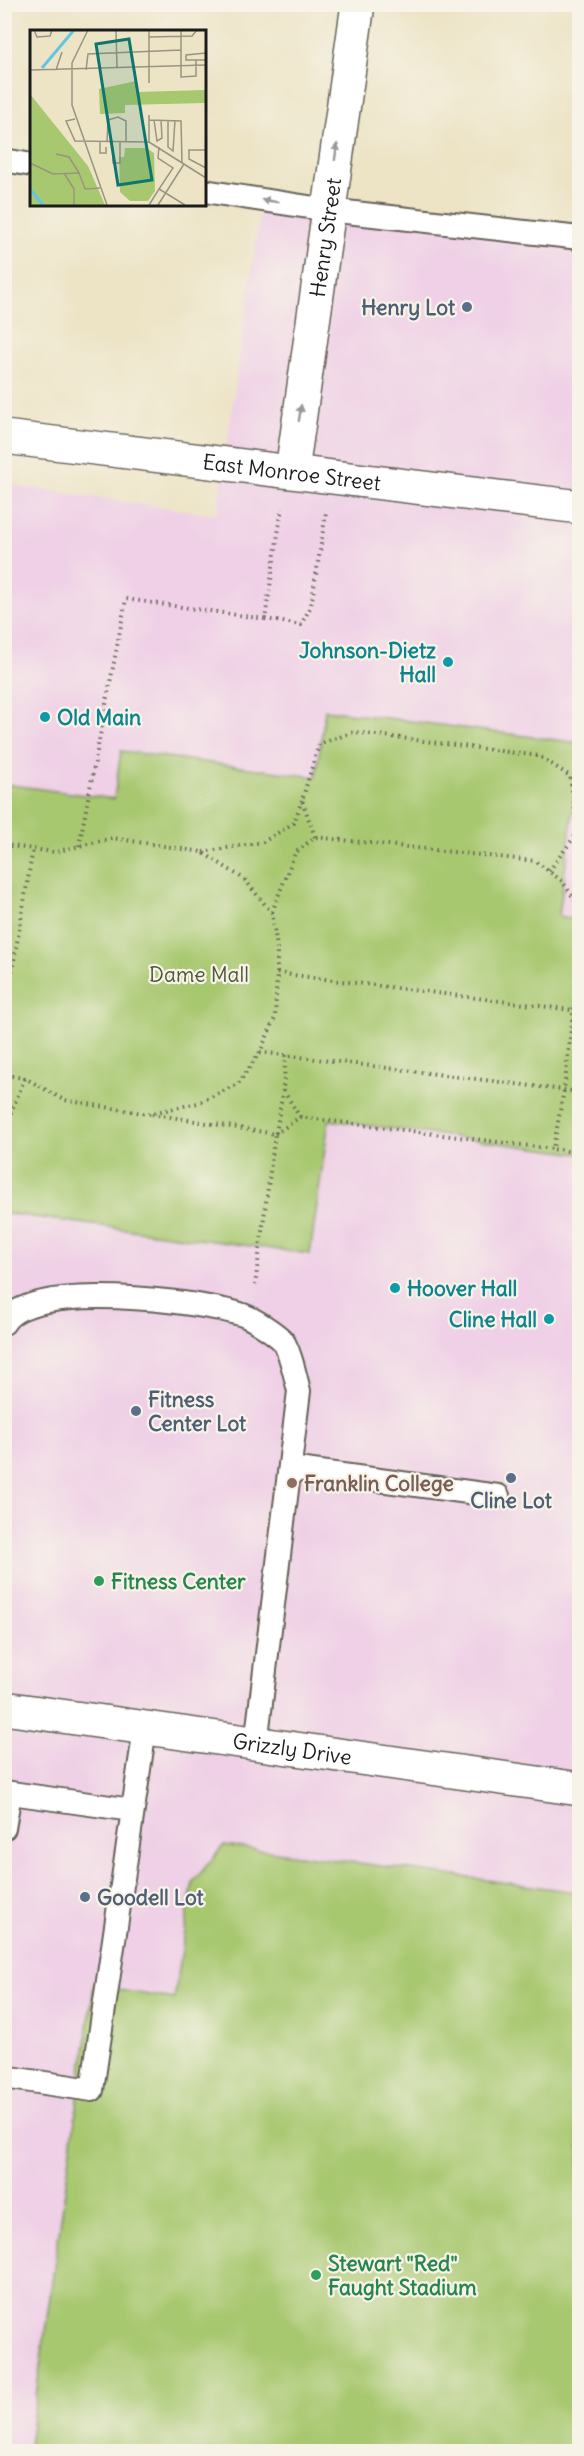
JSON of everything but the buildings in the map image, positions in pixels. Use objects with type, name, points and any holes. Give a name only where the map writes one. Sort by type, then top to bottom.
[{"type":"street","name":"Henry Street","points":[[292,471],[358,4]]},
{"type":"street","name":"East Monroe Street","points":[[4,437],[579,507]]},
{"type":"street","name":"Grizzly Drive","points":[[4,1708],[579,1789]]},
{"type":"lane","points":[[4,160],[30,165]]},
{"type":"lane","points":[[206,191],[328,210],[579,238]]},
{"type":"lane","points":[[4,1323],[28,1304],[65,1298],[180,1301],[244,1315],[283,1340],[299,1390],[256,1744]]},
{"type":"lane","points":[[290,1468],[498,1496]]},
{"type":"lane","points":[[4,2077],[92,2090],[145,1728]]},
{"type":"lane","points":[[4,1828],[7,1793],[132,1810]]},
{"type":"path","points":[[265,619],[282,507]]},
{"type":"path","points":[[79,846],[126,598],[301,625],[307,618],[311,606],[326,512]]},
{"type":"path","points":[[4,845],[54,852],[113,838],[202,852],[263,842],[294,823],[319,744],[354,732],[539,756],[570,776],[578,832],[549,871]]},
{"type":"path","points":[[302,800],[315,837]]},
{"type":"path","points":[[148,1114],[198,1102],[238,1084],[260,1052],[275,1018],[277,973],[272,913],[295,853],[315,837],[535,861],[562,881],[579,907]]},
{"type":"path","points":[[4,1019],[33,849]]},
{"type":"path","points":[[202,852],[244,879],[272,913]]},
{"type":"path","points":[[553,1149],[564,1090],[579,954]]},
{"type":"path","points":[[277,973],[579,1011]]},
{"type":"path","points":[[260,1052],[579,1092]]},
{"type":"path","points":[[254,1296],[275,1134],[284,1090],[286,1055]]},
{"type":"path","points":[[4,1075],[25,1078],[64,1100],[275,1134],[300,1117],[579,1153]]},
{"type":"path","points":[[4,1130],[25,1078]]},
{"type":"path","points":[[284,1090],[300,1117]]},
{"type":"shaded area","name":"Franklin College","points":[[263,191],[579,232],[579,2451],[5,2452],[5,484],[217,515]]},
{"type":"green space","name":"Dame Mall","points":[[325,710],[579,743],[579,764],[559,916],[579,920],[579,1154],[329,1120],[310,1254],[5,1213],[5,784],[114,799],[121,751],[316,777]]},
{"type":"green space","name":"Stewart \"Red\" Faught Stadium","points":[[224,1845],[576,1892],[579,1896],[579,2451],[28,2452],[94,1986],[174,1999],[193,1882]]},
{"type":"place","name":"Henry Lot","points":[[467,307]]},
{"type":"place","name":"Johnson-Dietz Hall","points":[[448,662]]},
{"type":"place","name":"Old Main","points":[[45,717]]},
{"type":"place","name":"Hoover Hall","points":[[395,1288]]},
{"type":"place","name":"Cline Hall","points":[[549,1319]]},
{"type":"place","name":"Fitness Center Lot","points":[[136,1411]]},
{"type":"place","name":"Cline Lot","points":[[511,1478]]},
{"type":"place","name":"Franklin College","points":[[292,1483]]},
{"type":"place","name":"Fitness Center","points":[[99,1581]]},
{"type":"place","name":"Goodell Lot","points":[[85,1897]]},
{"type":"place","name":"Stewart \"Red\" Faught Stadium","points":[[316,2275]]}]
